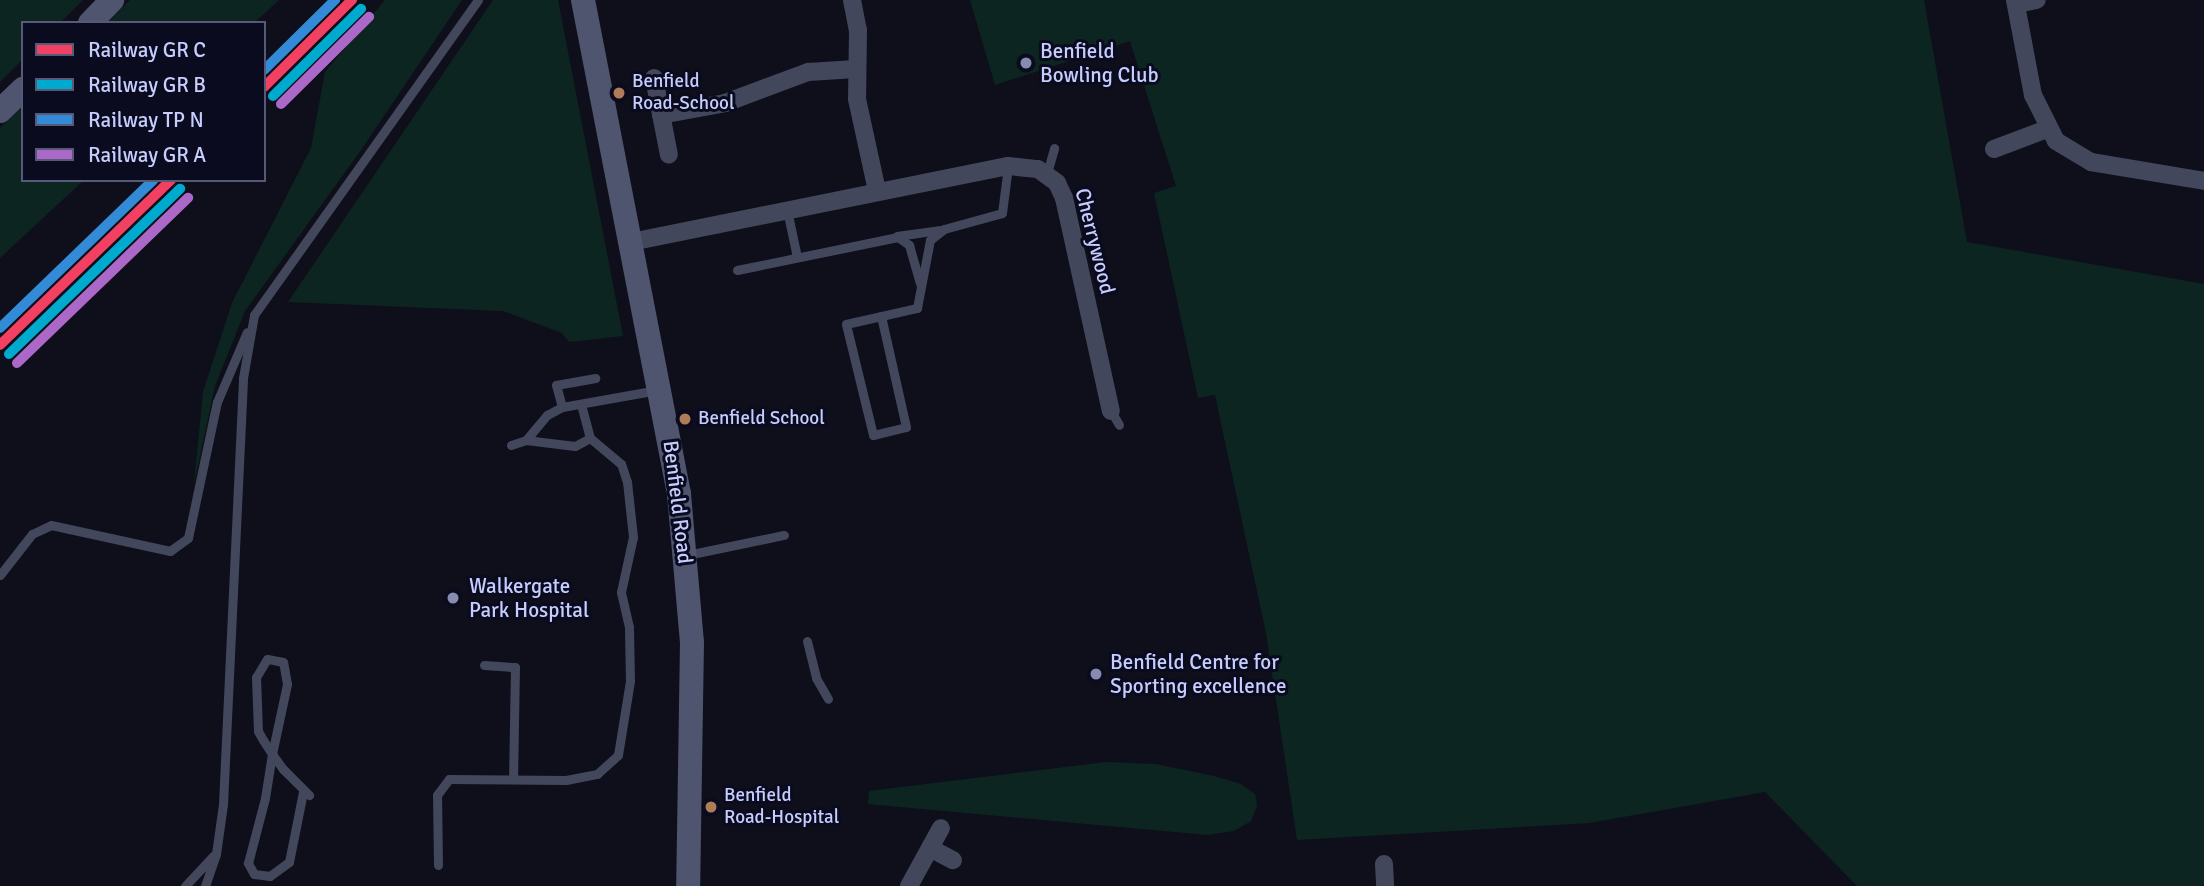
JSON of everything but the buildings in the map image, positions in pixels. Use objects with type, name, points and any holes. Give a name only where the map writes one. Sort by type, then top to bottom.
[{"type":"street","points":[[92,21],[112,0]]},
{"type":"street","name":"Benfield Road","points":[[583,0],[661,389],[686,556],[693,696],[688,886]]},
{"type":"street","points":[[852,0],[858,30],[858,99],[877,191]]},
{"type":"street","points":[[2037,0],[2016,2],[2033,95],[2047,129],[2067,151],[2091,162],[2204,181]]},
{"type":"street","points":[[661,115],[724,103],[808,72],[856,69]]},
{"type":"street","points":[[654,78],[669,155]]},
{"type":"street","points":[[0,111],[21,91]]},
{"type":"street","points":[[1994,149],[2047,129]]},
{"type":"street","name":"Cherrywood","points":[[631,242],[877,191],[1008,166],[1028,166],[1046,173],[1064,198],[1115,418]]},
{"type":"street","points":[[909,886],[941,828]]},
{"type":"street","points":[[930,848],[953,860]]},
{"type":"street","points":[[1384,864],[1385,886]]},
{"type":"lane","points":[[0,575],[32,534],[51,525],[170,551],[188,538],[217,402],[254,315],[478,0]]},
{"type":"lane","points":[[1046,173],[1054,148]]},
{"type":"lane","points":[[737,270],[873,240],[944,229],[1002,212],[1008,166]]},
{"type":"lane","points":[[787,210],[797,257]]},
{"type":"lane","points":[[881,316],[906,427],[873,435],[846,324],[881,316],[916,308],[927,247],[944,229]]},
{"type":"lane","points":[[891,237],[909,245],[921,288]]},
{"type":"lane","points":[[205,886],[216,854],[223,804],[243,378],[254,315]]},
{"type":"lane","points":[[562,407],[556,385],[595,378]]},
{"type":"lane","points":[[526,440],[547,415],[562,407],[661,389]]},
{"type":"lane","points":[[438,865],[437,795],[443,784],[456,777],[566,780],[597,774],[613,763],[621,745],[630,681],[629,626],[620,583],[633,537],[625,472],[590,438],[581,404]]},
{"type":"lane","points":[[511,445],[526,440],[575,446],[590,438]]},
{"type":"lane","points":[[686,556],[785,535]]},
{"type":"lane","points":[[807,641],[816,678],[828,699]]},
{"type":"lane","points":[[272,754],[258,731],[255,686],[259,667],[271,658],[283,662],[288,677],[272,754],[248,863],[254,874],[270,876],[289,862],[306,793],[272,754]]},
{"type":"lane","points":[[484,665],[515,667],[513,779]]},
{"type":"lane","points":[[185,886],[216,854]]},
{"type":"green space","points":[[0,0],[83,0],[62,21],[21,21],[21,61],[0,82]]},
{"type":"green space","points":[[130,0],[279,0],[256,21],[109,21]]},
{"type":"green space","points":[[385,0],[462,0],[361,150],[245,311],[215,386],[194,484],[203,392],[232,303],[311,148],[325,72]]},
{"type":"green space","points":[[493,0],[558,0],[623,336],[569,342],[562,333],[503,311],[288,302]]},
{"type":"green space","points":[[970,0],[1924,0],[1967,242],[2204,284],[2204,886],[1857,886],[1765,792],[1589,823],[1297,840],[1266,633],[1215,395],[1198,398],[1154,193],[1176,186],[1130,41],[995,85]]},
{"type":"green space","points":[[21,107],[21,182],[82,182],[0,258],[0,128]]},
{"type":"green space","points":[[1106,762],[1156,764],[1214,776],[1241,784],[1255,794],[1257,806],[1251,821],[1234,831],[1207,835],[868,804],[869,791]]},
{"type":"transit line","points":[[266,68],[335,0]]},
{"type":"transit line","points":[[266,85],[352,0]]},
{"type":"transit line","points":[[273,96],[361,9]]},
{"type":"transit line","points":[[281,104],[369,17]]},
{"type":"transit line","points":[[0,328],[151,182]]},
{"type":"transit line","points":[[0,345],[169,182]]},
{"type":"transit line","points":[[9,354],[180,189]]},
{"type":"transit line","points":[[17,363],[188,198]]},
{"type":"place","name":"Benfield Bowling Club","points":[[1026,63]]},
{"type":"place","name":"Benfield Road-School","points":[[619,93]]},
{"type":"place","name":"Benfield School","points":[[685,419]]},
{"type":"place","name":"Walkergate Park Hospital","points":[[453,598]]},
{"type":"place","name":"Benfield Centre for Sporting excellence","points":[[1096,674]]},
{"type":"place","name":"Benfield Road-Hospital","points":[[711,807]]}]
